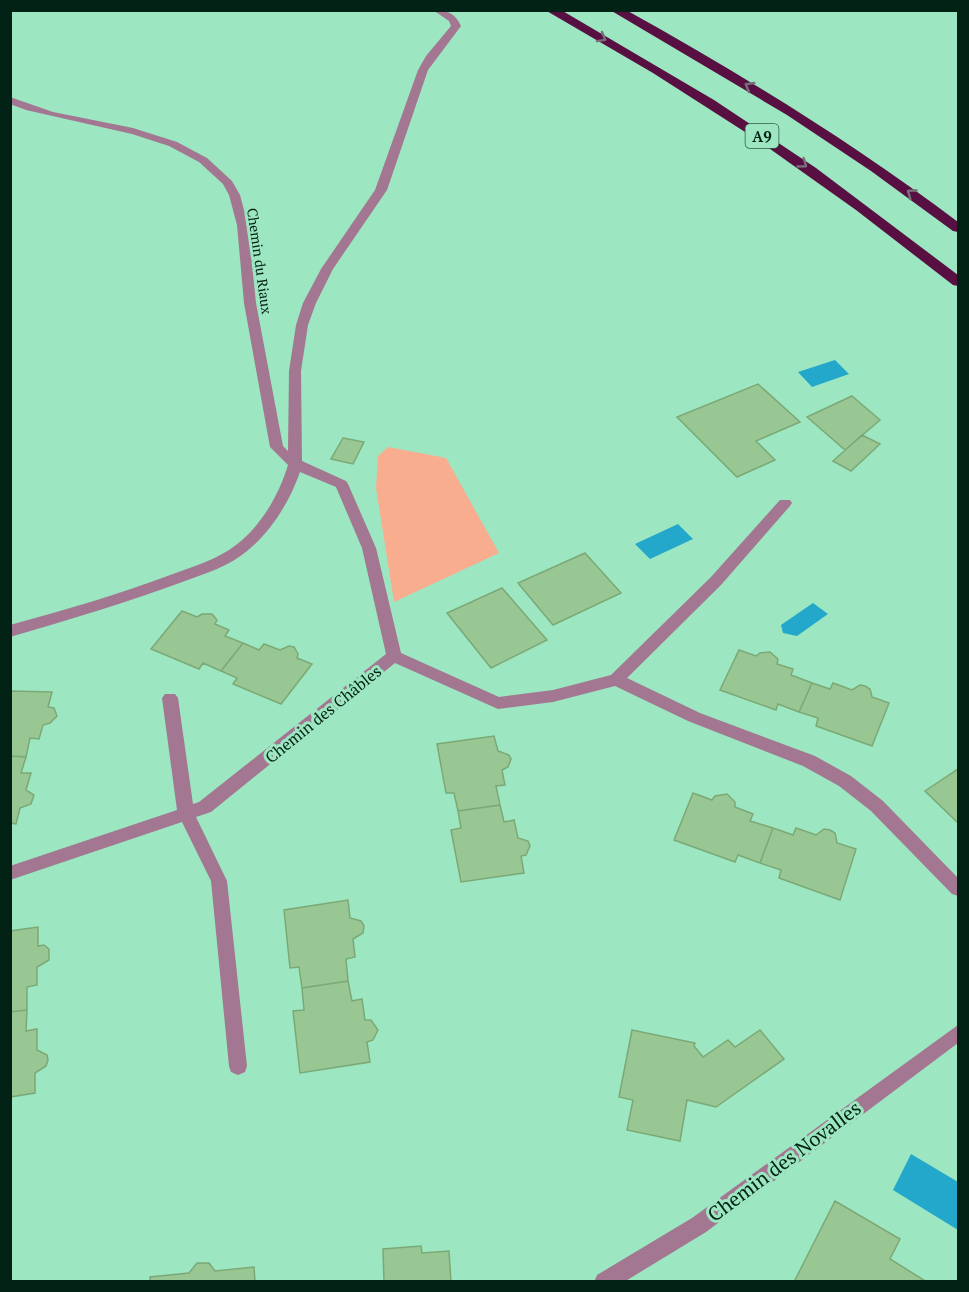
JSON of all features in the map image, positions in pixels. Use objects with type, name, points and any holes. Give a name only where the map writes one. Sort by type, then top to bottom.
[{"type":"highway","name":"A9","points":[[551,10],[632,55],[738,120],[848,196],[958,282]]},
{"type":"highway","name":"A9","points":[[616,10],[779,103],[890,178],[958,228]]},
{"type":"street","points":[[10,631],[147,589],[214,564],[242,548],[263,526],[292,478],[295,464],[294,369],[297,337],[308,304],[319,282],[381,189],[424,67],[456,26],[453,20],[438,10]]},
{"type":"street","name":"Chemin du Riaux","points":[[10,100],[52,116],[131,132],[171,144],[204,160],[228,183],[240,208],[250,305],[277,447],[295,464]]},
{"type":"street","points":[[295,464],[341,484],[369,548],[394,656]]},
{"type":"street","points":[[785,503],[716,581],[616,680],[694,717],[808,761],[845,781],[877,806],[958,889]]},
{"type":"street","name":"Chemin des Châbles","points":[[10,873],[205,807],[394,656],[498,703],[553,696],[616,680]]},
{"type":"street","points":[[170,698],[186,814],[219,881],[238,1066]]},
{"type":"street","name":"Chemin des Novalles","points":[[604,1281],[699,1224],[958,1033]]},
{"type":"shaded area","points":[[388,447],[446,458],[499,553],[394,602],[376,488],[378,456]]},
{"type":"water","points":[[835,360],[849,374],[812,387],[798,372]]},
{"type":"water","points":[[678,524],[693,539],[650,559],[635,544]]},
{"type":"water","points":[[813,603],[828,614],[797,636],[783,633],[781,625]]},
{"type":"water","points":[[911,1154],[958,1182],[958,1230],[893,1190]]},
{"type":"building","points":[[758,384],[800,422],[756,441],[775,460],[737,477],[677,417]]},
{"type":"building","points":[[852,396],[880,420],[845,450],[807,417]]},
{"type":"building","points":[[862,435],[880,444],[851,471],[833,461]]},
{"type":"building","points":[[343,438],[364,442],[353,464],[331,459]]},
{"type":"building","points":[[585,553],[621,593],[553,625],[518,583]]},
{"type":"building","points":[[502,588],[547,640],[491,668],[447,613]]},
{"type":"building","points":[[182,611],[197,617],[202,614],[212,614],[217,620],[215,624],[229,630],[225,636],[243,643],[221,671],[203,663],[199,669],[151,649]]},
{"type":"building","points":[[243,643],[259,650],[264,644],[280,650],[289,646],[294,647],[298,654],[297,658],[312,664],[281,704],[233,684],[237,678],[221,671]]},
{"type":"building","points":[[739,650],[756,656],[770,652],[778,659],[777,664],[793,669],[791,675],[812,683],[799,712],[778,704],[776,710],[720,690]]},
{"type":"building","points":[[812,683],[830,689],[833,683],[852,690],[860,685],[865,686],[870,689],[872,697],[889,703],[872,746],[816,726],[818,718],[799,712]]},
{"type":"building","points":[[10,691],[52,692],[48,707],[54,708],[57,716],[50,723],[43,725],[39,739],[30,738],[26,757],[10,756]]},
{"type":"building","points":[[494,736],[498,751],[509,755],[511,759],[508,767],[502,770],[505,785],[496,786],[500,805],[458,811],[454,793],[446,793],[437,744]]},
{"type":"building","points":[[10,756],[26,757],[21,773],[31,773],[26,790],[34,795],[31,804],[20,808],[16,824],[10,823]]},
{"type":"building","points":[[958,769],[958,823],[925,791]]},
{"type":"building","points":[[693,793],[712,800],[715,796],[727,794],[735,802],[735,807],[753,814],[750,821],[773,828],[760,863],[738,855],[735,862],[674,840]]},
{"type":"building","points":[[500,805],[504,822],[514,820],[518,838],[528,841],[530,846],[526,855],[521,856],[524,873],[461,882],[451,830],[461,828],[458,811]]},
{"type":"building","points":[[773,828],[793,835],[796,828],[816,835],[824,829],[830,830],[835,833],[837,843],[856,849],[840,900],[779,878],[781,870],[760,863]]},
{"type":"building","points":[[348,900],[350,918],[361,921],[364,926],[363,933],[353,939],[355,957],[346,959],[348,981],[302,988],[299,967],[290,968],[284,910]]},
{"type":"building","points":[[38,927],[38,946],[44,945],[49,949],[49,960],[37,967],[37,985],[27,987],[27,1010],[10,1012],[10,931]]},
{"type":"building","points":[[348,981],[352,1001],[362,999],[365,1020],[371,1020],[378,1030],[373,1040],[367,1042],[370,1062],[300,1073],[293,1011],[304,1010],[302,988]]},
{"type":"building","points":[[27,1010],[26,1031],[37,1029],[37,1050],[47,1055],[48,1060],[46,1066],[35,1073],[35,1093],[10,1097],[10,1012]]},
{"type":"building","points":[[632,1030],[695,1043],[694,1046],[703,1057],[728,1040],[735,1047],[760,1030],[784,1059],[716,1107],[687,1100],[680,1141],[627,1130],[633,1100],[619,1097]]},
{"type":"building","points":[[835,1201],[900,1239],[890,1259],[927,1282],[794,1282]]},
{"type":"building","points":[[421,1246],[422,1253],[449,1251],[451,1282],[384,1282],[383,1249]]},
{"type":"building","points":[[197,1263],[209,1263],[215,1271],[254,1267],[255,1282],[150,1282],[150,1277],[189,1273]]}]
